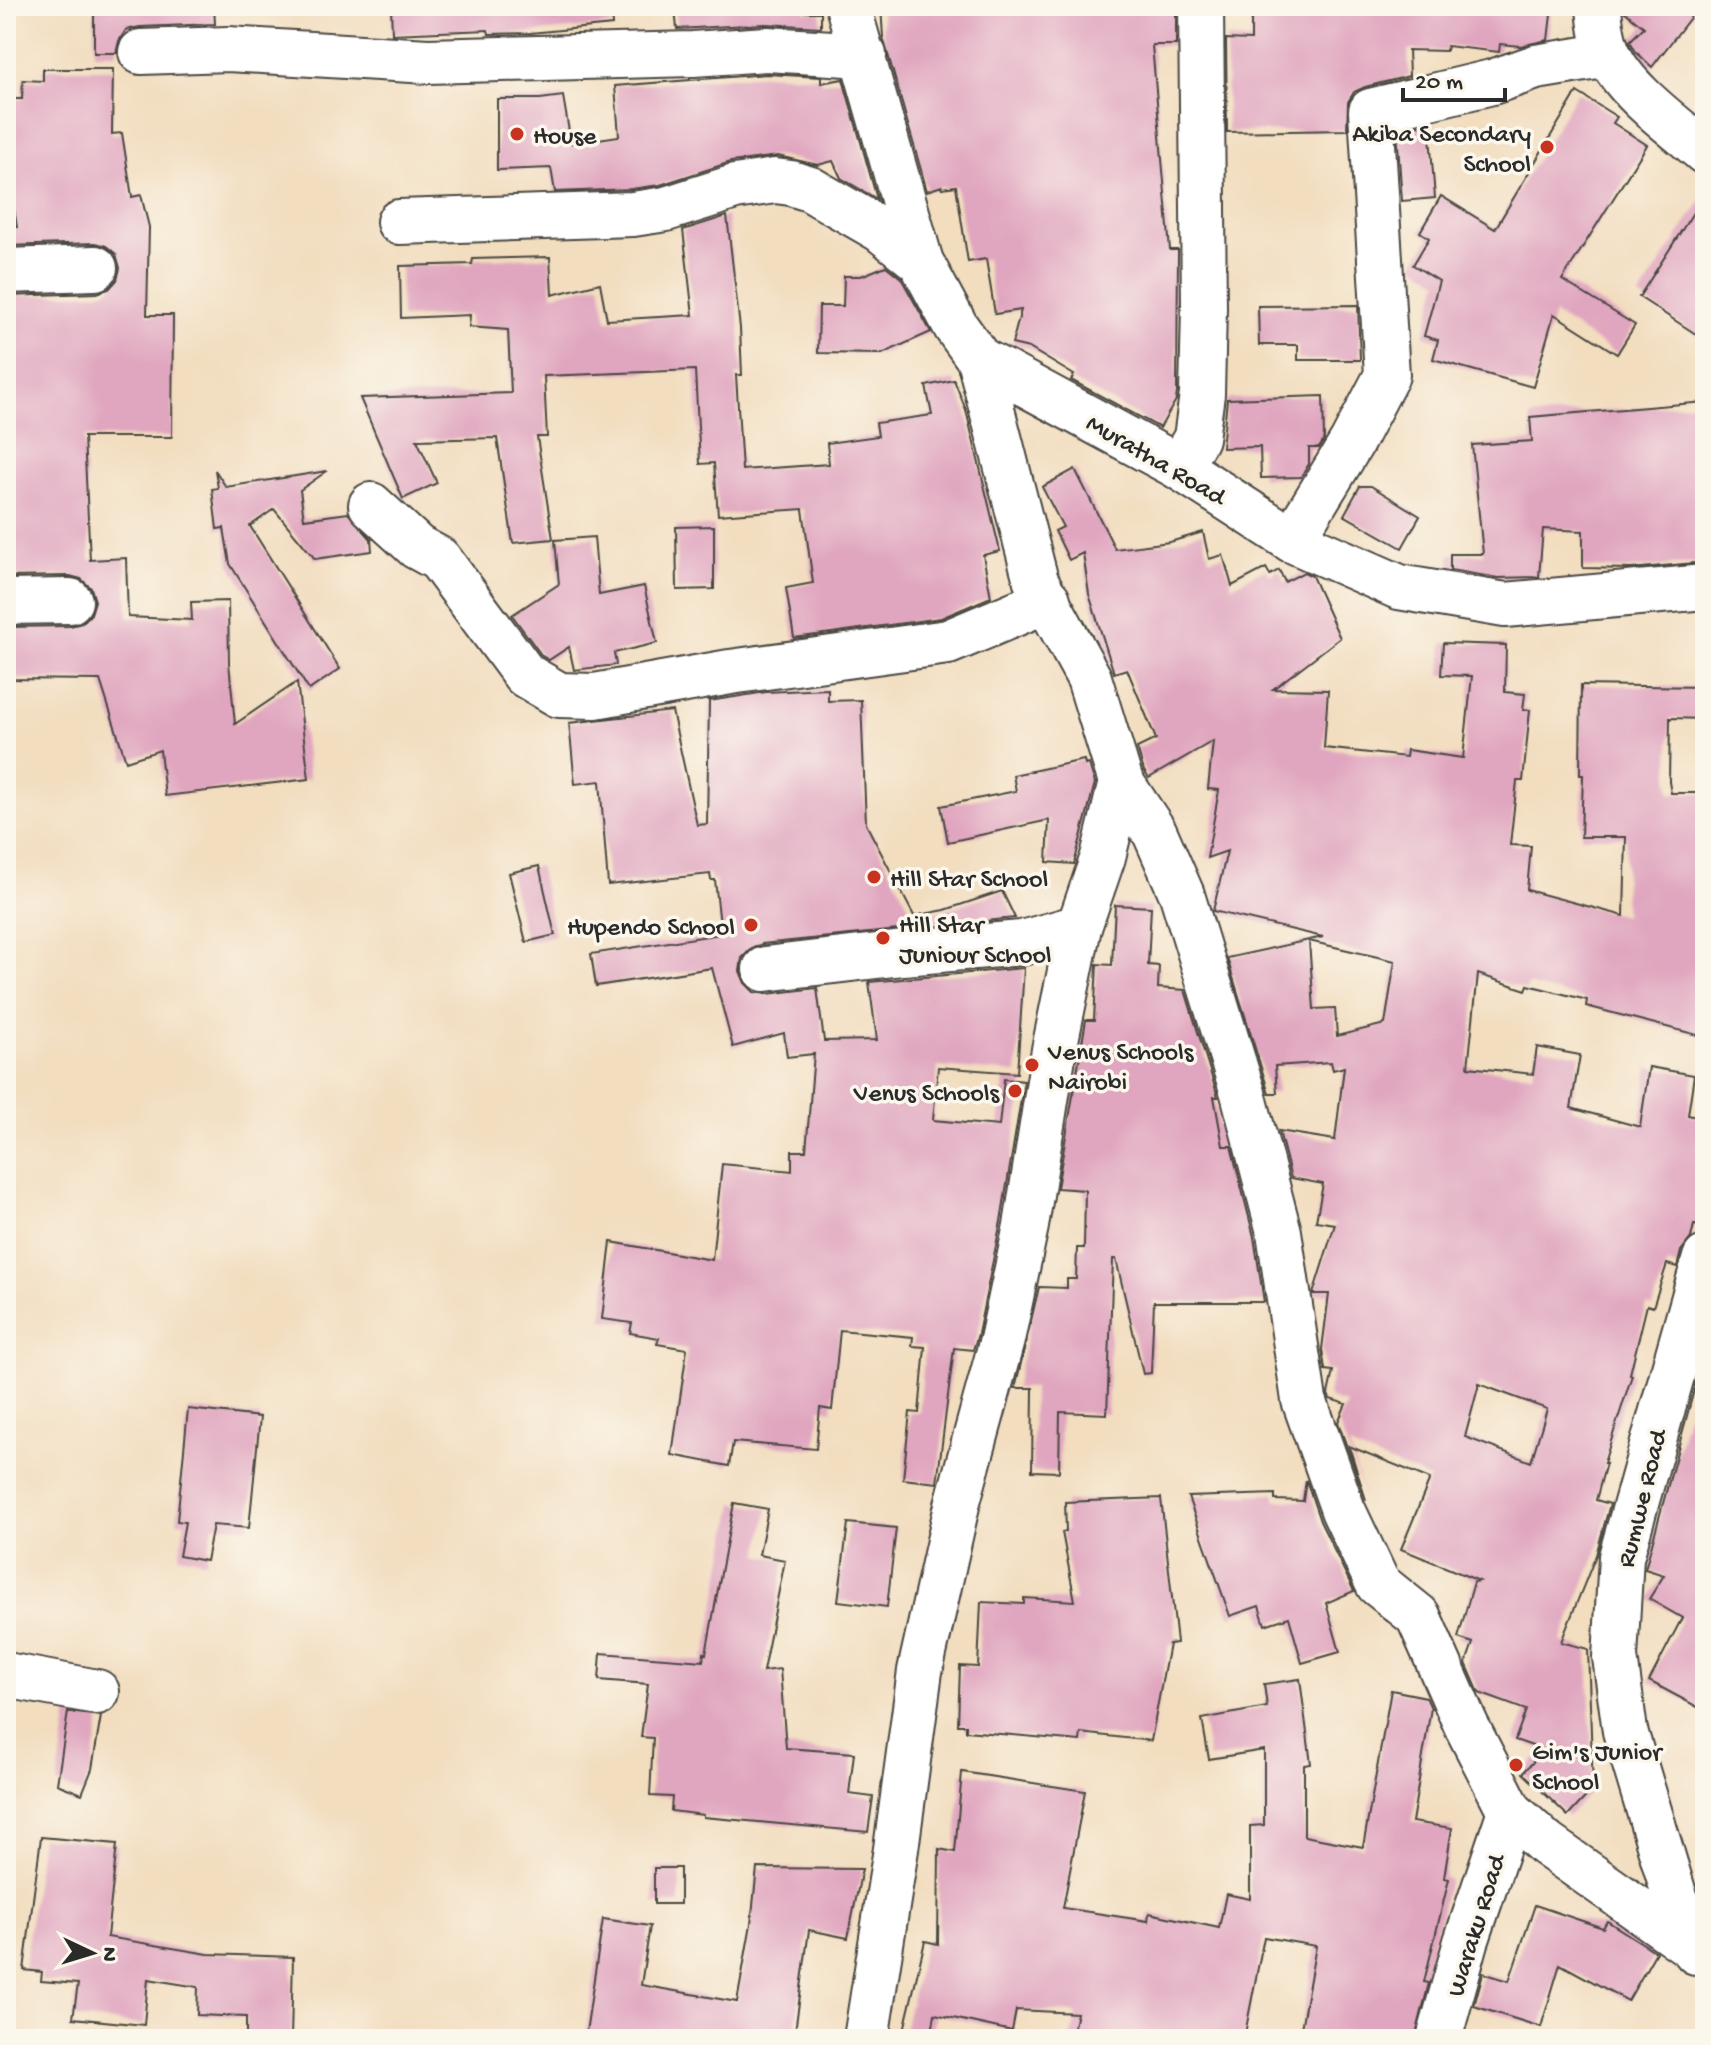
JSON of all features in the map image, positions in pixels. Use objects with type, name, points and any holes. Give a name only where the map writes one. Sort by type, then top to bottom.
[{"type":"street","name":"Muratha Road","points":[[848,6],[921,262],[956,327],[979,359],[1179,467],[1292,540],[1399,587],[1505,605],[1705,587]]},
{"type":"street","points":[[1179,467],[1196,438],[1202,394],[1201,6]]},
{"type":"street","points":[[1599,6],[1609,55],[1625,80],[1705,152]]},
{"type":"street","points":[[141,52],[228,49],[428,61],[767,49],[864,55]]},
{"type":"street","points":[[1292,540],[1352,442],[1387,375],[1371,111],[1492,82],[1536,67],[1609,55]]},
{"type":"street","points":[[399,222],[633,214],[666,209],[735,187],[775,181],[810,189],[881,230],[921,262]]},
{"type":"street","points":[[6,271],[95,268]]},
{"type":"street","points":[[979,359],[1036,581],[1089,678],[1121,782],[1155,833],[1182,895],[1243,1093],[1279,1232],[1304,1400],[1343,1510],[1378,1584],[1418,1616],[1466,1725],[1510,1811],[1546,1844],[1700,1960]]},
{"type":"street","points":[[371,505],[417,547],[439,559],[525,675],[559,695],[595,696],[730,672],[948,642],[1048,600]]},
{"type":"street","points":[[6,602],[70,601]]},
{"type":"street","points":[[866,2039],[920,1671],[958,1501],[1002,1340],[1026,1226],[1054,1050],[1079,927],[1103,857],[1121,782]]},
{"type":"street","points":[[765,969],[1022,943],[1079,927]]},
{"type":"street","name":"Rumwe Road","points":[[1700,1960],[1674,1894],[1625,1731],[1615,1657],[1621,1557],[1692,1349],[1705,1258]]},
{"type":"street","points":[[6,1675],[97,1692]]},
{"type":"street","name":"Waraku Road","points":[[1439,2039],[1466,1942],[1510,1811]]},
{"type":"building","points":[[94,6],[214,6],[215,24],[126,30],[116,53],[94,53]]},
{"type":"building","points":[[391,6],[611,6],[612,25],[530,33],[489,34],[488,30],[392,34]]},
{"type":"building","points":[[804,6],[805,12],[821,12],[821,27],[765,24],[677,29],[675,9]]},
{"type":"building","points":[[881,6],[1176,6],[1176,45],[1152,45],[1170,250],[1178,250],[1177,392],[1176,400],[1160,428],[1071,380],[1074,375],[1029,348],[1012,344],[1021,310],[995,314],[986,259],[968,262],[956,186],[927,191],[883,37]]},
{"type":"building","points":[[1251,6],[1552,6],[1548,40],[1520,46],[1500,44],[1499,52],[1447,46],[1446,51],[1408,50],[1409,76],[1354,92],[1348,102],[1347,130],[1227,132],[1226,39],[1251,40]]},
{"type":"building","points":[[1624,6],[1699,6],[1652,67],[1636,52],[1630,41],[1644,27],[1624,11]]},
{"type":"building","points":[[43,69],[113,69],[112,134],[122,133],[132,197],[141,195],[149,227],[147,315],[173,315],[172,437],[84,437],[90,560],[126,558],[128,617],[192,620],[191,602],[228,601],[229,663],[235,724],[297,682],[309,779],[165,796],[160,750],[126,761],[100,680],[6,679],[6,627],[82,623],[91,614],[95,601],[91,588],[81,579],[70,576],[6,577],[6,296],[97,293],[109,289],[117,280],[120,268],[116,254],[106,246],[95,243],[6,246],[6,230],[17,227],[6,157],[6,99],[22,99],[23,80],[43,81]]},
{"type":"building","points":[[767,74],[821,77],[821,83],[843,79],[877,199],[841,178],[833,161],[818,165],[778,156],[731,162],[660,185],[631,189],[555,192],[551,168],[497,170],[497,99],[563,96],[571,143],[619,136],[615,86]]},
{"type":"building","points":[[1577,92],[1617,117],[1613,123],[1647,145],[1562,280],[1635,325],[1617,354],[1554,314],[1533,387],[1433,359],[1438,340],[1424,336],[1439,281],[1413,265],[1429,238],[1420,232],[1441,196],[1495,229]]},
{"type":"building","points":[[1429,123],[1435,198],[1402,201],[1397,130]]},
{"type":"building","points":[[1705,194],[1705,340],[1639,297]]},
{"type":"building","points":[[727,216],[740,328],[742,375],[736,375],[742,470],[829,464],[827,443],[878,436],[876,423],[932,415],[926,386],[954,380],[966,410],[1000,551],[983,555],[991,597],[941,618],[794,638],[786,588],[813,583],[803,509],[718,515],[714,463],[700,464],[695,370],[544,376],[547,437],[537,437],[553,539],[513,543],[497,438],[417,440],[437,483],[403,499],[360,398],[511,393],[508,330],[469,327],[470,315],[401,318],[400,266],[472,264],[473,259],[550,257],[552,295],[600,283],[607,320],[693,315],[683,230]]},
{"type":"building","points":[[886,266],[901,278],[931,332],[882,354],[818,353],[819,306],[843,306],[844,276],[861,276]]},
{"type":"building","points":[[1358,305],[1360,360],[1298,360],[1298,345],[1259,345],[1258,306]]},
{"type":"building","points":[[1323,396],[1324,440],[1319,448],[1309,448],[1309,464],[1301,477],[1261,478],[1260,447],[1222,448],[1227,399]]},
{"type":"building","points":[[1705,402],[1705,562],[1631,569],[1583,568],[1583,531],[1543,529],[1539,577],[1498,578],[1450,570],[1450,554],[1483,554],[1472,445],[1532,441],[1530,417]]},
{"type":"building","points":[[1075,469],[1115,549],[1170,542],[1203,532],[1209,559],[1223,555],[1232,586],[1266,568],[1270,575],[1279,570],[1285,582],[1304,572],[1312,576],[1340,638],[1273,689],[1328,690],[1324,748],[1406,757],[1407,750],[1463,758],[1472,676],[1441,675],[1443,643],[1506,645],[1505,692],[1525,694],[1523,710],[1530,710],[1523,781],[1517,781],[1510,845],[1531,846],[1527,890],[1624,916],[1626,837],[1581,837],[1581,685],[1705,687],[1705,719],[1670,718],[1669,782],[1671,793],[1705,793],[1705,1037],[1586,1006],[1587,1000],[1528,985],[1526,990],[1478,974],[1468,1067],[1533,1074],[1537,1047],[1580,1055],[1571,1108],[1640,1127],[1649,1067],[1694,1075],[1688,1115],[1705,1119],[1705,1200],[1700,1226],[1694,1225],[1677,1267],[1667,1264],[1653,1307],[1647,1305],[1632,1375],[1604,1463],[1596,1500],[1610,1504],[1596,1555],[1561,1642],[1588,1649],[1593,1789],[1568,1816],[1523,1773],[1544,1750],[1515,1740],[1526,1710],[1479,1693],[1466,1663],[1473,1643],[1458,1638],[1474,1582],[1479,1581],[1401,1549],[1430,1479],[1349,1446],[1366,1500],[1338,1422],[1346,1404],[1330,1399],[1328,1394],[1333,1371],[1325,1370],[1322,1349],[1329,1294],[1313,1294],[1335,1224],[1316,1221],[1323,1184],[1291,1178],[1279,1131],[1335,1140],[1344,1067],[1333,1070],[1331,1062],[1275,1066],[1277,1093],[1269,1093],[1227,958],[1323,937],[1213,911],[1227,851],[1207,858],[1219,790],[1208,789],[1213,741],[1149,778],[1144,771],[1137,748],[1156,739],[1127,669],[1114,673],[1089,594],[1083,553],[1069,560],[1055,531],[1063,527],[1042,487]],"holes":[[[1309,941],[1395,961],[1385,1024],[1337,1036],[1335,1008],[1314,1009]],[[1479,1384],[1547,1409],[1531,1462],[1465,1437]]]},
{"type":"building","points":[[215,470],[226,487],[327,471],[300,490],[304,519],[348,513],[371,539],[372,551],[315,559],[274,509],[250,526],[340,669],[309,690],[230,564],[224,528],[217,529],[212,489],[218,488]]},
{"type":"building","points":[[1360,486],[1371,486],[1420,516],[1402,548],[1344,515]]},
{"type":"building","points":[[714,526],[714,589],[677,590],[676,527]]},
{"type":"building","points":[[594,537],[599,595],[644,586],[657,643],[614,653],[616,665],[574,670],[569,647],[549,660],[542,656],[512,615],[559,584],[555,540]]},
{"type":"building","points":[[828,689],[828,701],[861,700],[866,824],[914,916],[945,910],[1002,891],[1015,918],[762,944],[742,958],[740,971],[745,983],[754,992],[767,994],[817,988],[824,1041],[877,1040],[869,982],[1024,968],[1017,1073],[938,1067],[933,1120],[999,1126],[1004,1079],[1024,1081],[1001,1221],[978,1334],[973,1350],[954,1348],[937,1483],[903,1479],[910,1412],[919,1413],[925,1347],[912,1346],[913,1337],[840,1330],[832,1410],[820,1408],[816,1449],[733,1442],[729,1466],[672,1455],[687,1349],[657,1344],[659,1338],[630,1333],[632,1323],[602,1319],[611,1242],[712,1260],[722,1164],[792,1171],[792,1151],[806,1151],[814,1054],[787,1057],[784,1033],[733,1047],[712,968],[596,986],[591,954],[721,934],[715,880],[711,880],[710,874],[608,885],[600,781],[575,784],[569,723],[672,711],[697,825],[707,824],[709,701],[766,692]]},
{"type":"building","points":[[1084,760],[1085,765],[1089,764],[1095,783],[1074,864],[1047,862],[1049,820],[948,842],[941,806],[1016,791],[1013,775]]},
{"type":"building","points":[[539,866],[555,935],[526,942],[509,873]]},
{"type":"building","points":[[1115,905],[1151,907],[1148,965],[1159,966],[1158,988],[1185,990],[1218,1097],[1214,1097],[1223,1146],[1231,1146],[1254,1237],[1264,1302],[1154,1302],[1151,1373],[1143,1374],[1116,1259],[1113,1259],[1107,1414],[1060,1412],[1059,1472],[1032,1471],[1033,1388],[1015,1388],[1039,1287],[1067,1288],[1067,1279],[1076,1279],[1077,1248],[1084,1248],[1085,1190],[1057,1188],[1086,1020],[1094,1020],[1097,964],[1112,965]]},
{"type":"building","points":[[1705,1350],[1705,1711],[1649,1681],[1682,1618],[1649,1599],[1664,1575],[1645,1569]]},
{"type":"building","points":[[188,1409],[260,1417],[249,1528],[213,1525],[206,1561],[179,1556],[185,1522],[177,1521]]},
{"type":"building","points":[[1306,1480],[1320,1521],[1354,1591],[1326,1603],[1340,1652],[1302,1663],[1289,1617],[1265,1625],[1259,1606],[1230,1616],[1188,1497],[1275,1494],[1275,1500],[1303,1501]]},
{"type":"building","points":[[1161,1498],[1177,1643],[1169,1644],[1151,1741],[1081,1733],[1080,1741],[966,1731],[966,1725],[958,1725],[960,1666],[978,1667],[981,1602],[1024,1604],[1024,1598],[1075,1601],[1062,1532],[1066,1531],[1065,1502]]},
{"type":"building","points":[[734,1503],[768,1509],[759,1555],[785,1560],[763,1671],[780,1669],[786,1748],[854,1753],[849,1794],[873,1797],[868,1832],[703,1817],[671,1811],[672,1797],[650,1796],[653,1738],[641,1737],[648,1684],[599,1680],[601,1653],[703,1661]]},
{"type":"building","points":[[848,1523],[896,1528],[887,1607],[838,1601]]},
{"type":"building","points":[[1300,1679],[1311,1764],[1304,1765],[1304,1836],[1363,1847],[1391,1690],[1426,1697],[1431,1708],[1412,1822],[1452,1828],[1444,1878],[1449,1879],[1424,1982],[1429,1983],[1415,2039],[1330,2039],[1300,2034],[1316,1946],[1264,1937],[1244,2039],[1071,2039],[1077,2013],[1016,2010],[1012,2031],[935,2014],[931,2039],[902,2039],[925,1941],[938,1944],[939,1849],[955,1852],[962,1772],[1085,1791],[1063,1908],[1148,1921],[1149,1913],[1219,1928],[1226,1894],[1250,1899],[1250,1826],[1264,1825],[1264,1750],[1209,1759],[1202,1719],[1267,1707],[1264,1684]]},
{"type":"building","points":[[68,1712],[101,1716],[92,1769],[82,1794],[57,1784]]},
{"type":"building","points":[[41,1837],[117,1844],[107,1937],[208,1954],[293,1957],[291,2039],[246,2039],[246,2017],[197,2015],[198,1987],[148,1979],[144,2025],[73,2018],[78,1984],[41,1981],[42,1972],[24,1970]]},
{"type":"building","points":[[654,1868],[680,1868],[680,1904],[654,1904]]},
{"type":"building","points":[[757,1868],[862,1869],[848,1938],[809,1930],[794,2039],[585,2039],[603,1919],[650,1926],[641,1985],[737,2002]]},
{"type":"building","points":[[1535,1905],[1603,1928],[1607,1921],[1656,1952],[1628,2001],[1560,1964],[1541,2027],[1474,2006],[1483,1973],[1509,1981]]},
{"type":"place","name":"House","points":[[517,134]]},
{"type":"place","name":"Akiba Secondary School","points":[[1547,147]]},
{"type":"place","name":"Hill Star School","points":[[874,877]]},
{"type":"place","name":"Hupendo School","points":[[751,925]]},
{"type":"place","name":"Hill Star Juniour School","points":[[883,938]]},
{"type":"place","name":"Venus Schools Nairobi","points":[[1032,1065]]},
{"type":"place","name":"Venus Schools","points":[[1015,1091]]},
{"type":"place","name":"Gim's Junior School","points":[[1516,1765]]}]
